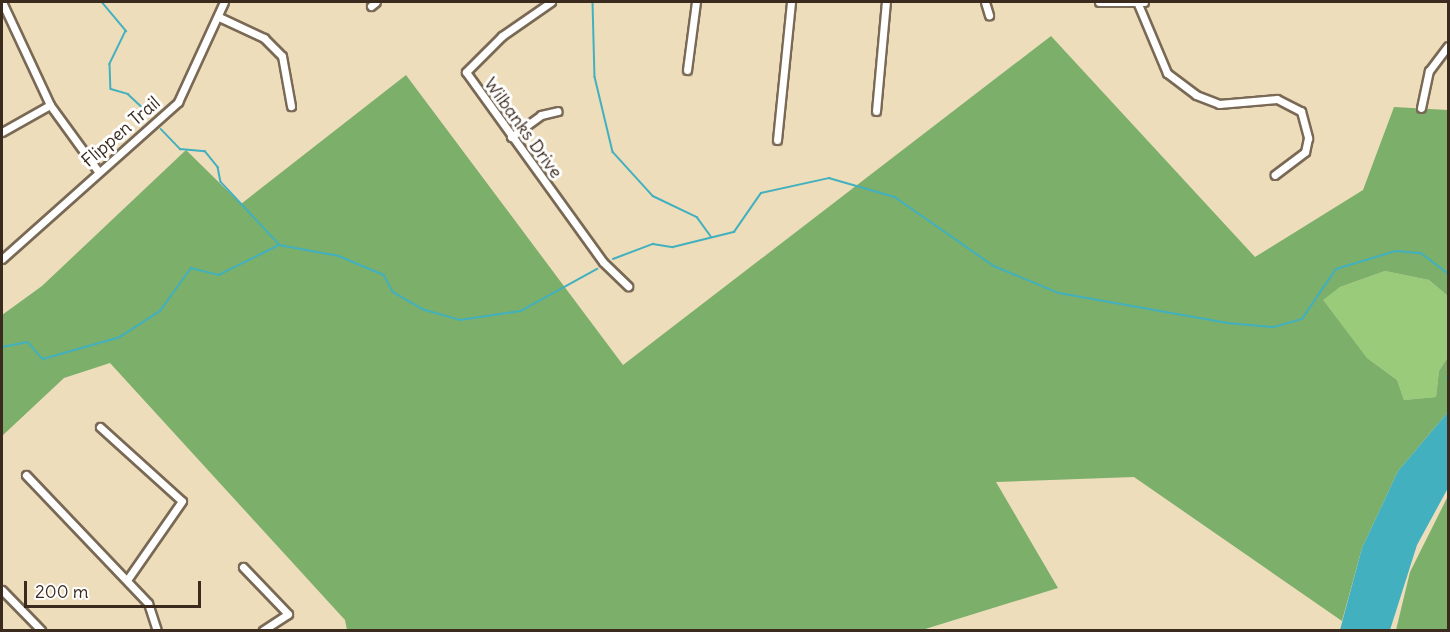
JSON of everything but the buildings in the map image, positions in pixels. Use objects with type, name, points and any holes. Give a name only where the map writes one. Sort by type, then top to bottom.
[{"type":"street","points":[[2,2],[50,105],[98,171]]},
{"type":"street","name":"Flippen Trail","points":[[2,260],[98,171],[178,102],[224,2]]},
{"type":"street","name":"Wilbanks Drive","points":[[551,2],[502,36],[466,72],[511,137],[619,282],[628,286]]},
{"type":"street","points":[[687,69],[696,2]]},
{"type":"street","points":[[777,140],[791,2]]},
{"type":"street","points":[[876,111],[886,2]]},
{"type":"street","points":[[985,2],[989,15]]},
{"type":"street","points":[[1099,2],[1141,3],[1167,73],[1196,95],[1219,104],[1277,99],[1301,111],[1308,138],[1305,152],[1275,175]]},
{"type":"street","points":[[219,17],[264,38],[282,56],[291,106]]},
{"type":"street","points":[[1421,108],[1429,71],[1449,46]]},
{"type":"street","points":[[2,132],[50,105]]},
{"type":"street","points":[[511,137],[541,115],[558,111]]},
{"type":"street","points":[[100,427],[182,501],[127,580]]},
{"type":"street","points":[[26,475],[148,603],[157,630]]},
{"type":"street","points":[[243,567],[288,614],[263,630]]},
{"type":"street","points":[[2,590],[41,630]]},
{"type":"green space","points":[[1051,36],[1255,257],[1363,190],[1394,107],[1448,110],[1448,296],[1429,280],[1385,271],[1340,287],[1323,300],[1367,358],[1397,380],[1404,400],[1436,397],[1439,371],[1448,357],[1448,412],[1398,471],[1362,548],[1342,621],[1134,477],[996,482],[1058,588],[922,630],[347,630],[345,620],[110,363],[64,378],[2,436],[2,315],[42,286],[186,150],[241,204],[406,75],[623,365]]},
{"type":"green space","points":[[1385,271],[1429,280],[1448,296],[1448,357],[1439,371],[1436,397],[1404,400],[1397,380],[1367,358],[1322,300],[1340,287]]},
{"type":"green space","points":[[1448,496],[1448,630],[1396,630],[1410,572]]},
{"type":"water","points":[[1448,412],[1448,488],[1417,545],[1390,630],[1340,630],[1362,548],[1398,471]]},
{"type":"waterway","points":[[102,2],[126,31],[110,64],[111,89],[128,94],[147,112]]},
{"type":"waterway","points":[[593,2],[595,77],[613,152],[653,196],[697,217],[711,236]]},
{"type":"waterway","points":[[161,129],[180,149],[205,151],[218,167],[221,182],[279,244]]},
{"type":"waterway","points":[[613,259],[653,244],[673,247],[734,232],[761,193],[829,178],[895,197],[994,266],[1059,293],[1227,323],[1274,327],[1302,319],[1336,269],[1396,251],[1421,253],[1448,273]]},
{"type":"waterway","points":[[2,347],[28,342],[43,359],[120,337],[160,311],[191,268],[219,275],[279,245],[339,256],[384,275],[393,292],[422,309],[460,320],[521,311],[597,269]]}]
